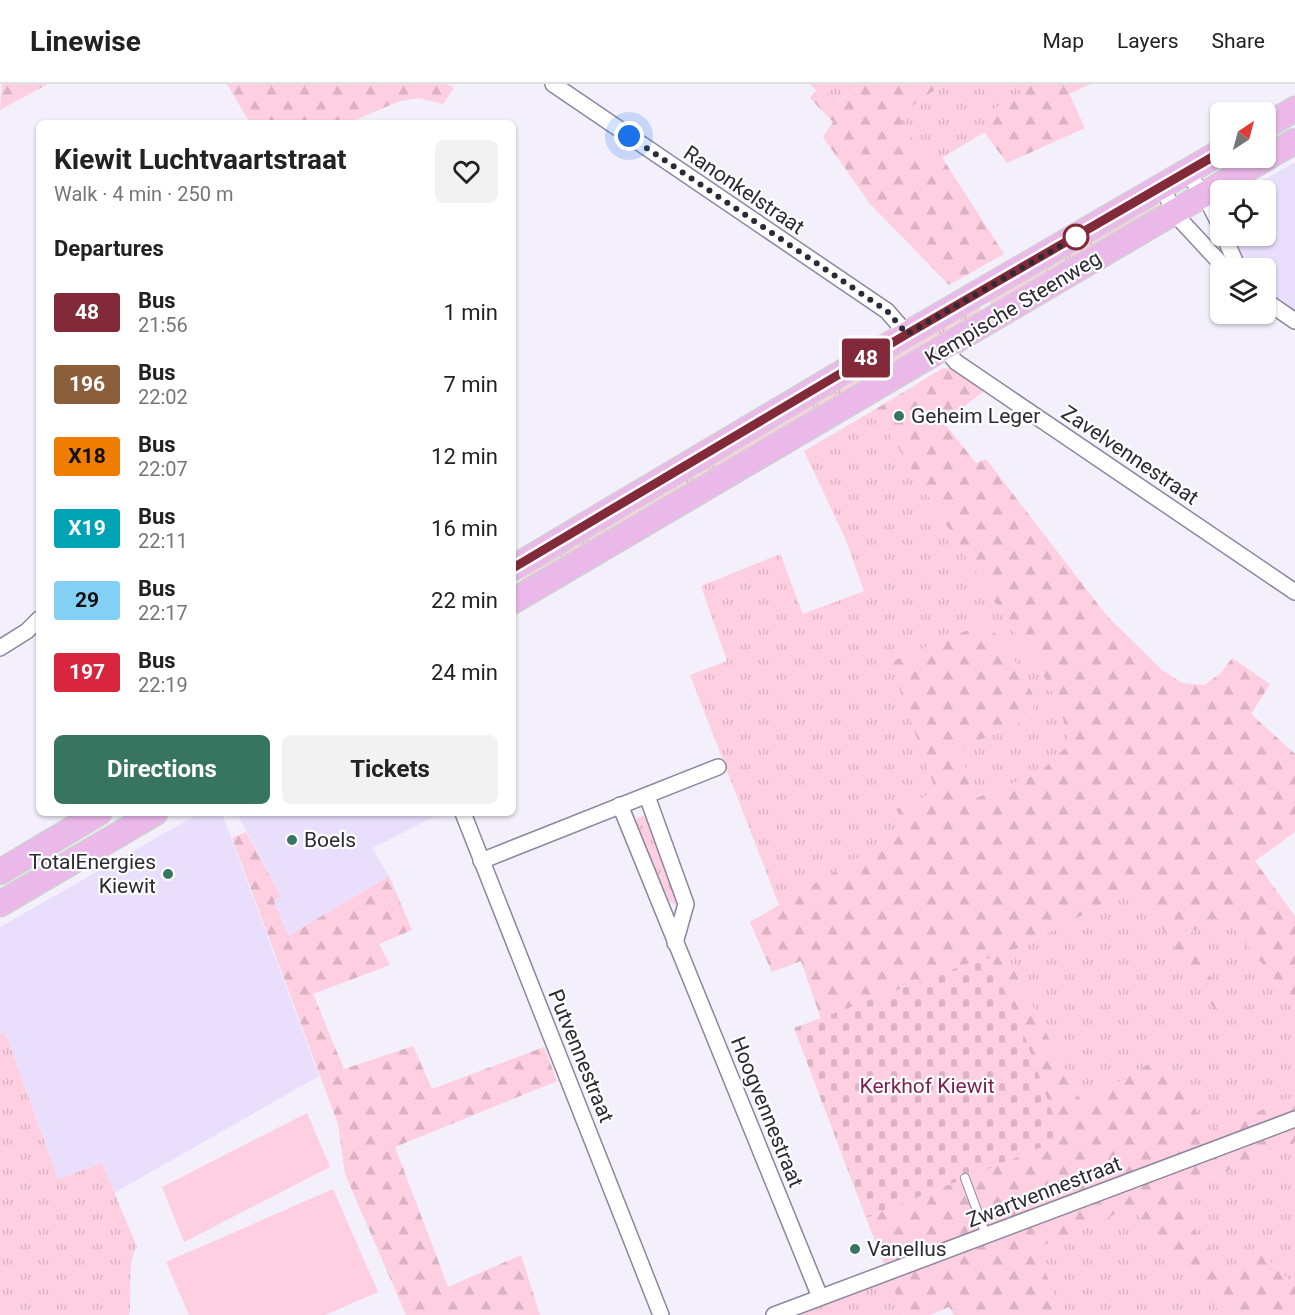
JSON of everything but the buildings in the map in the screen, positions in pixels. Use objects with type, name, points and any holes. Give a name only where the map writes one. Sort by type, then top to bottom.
[{"type":"main road","points":[[1276,120],[1295,109]]},
{"type":"main road","name":"Kempische Steenweg","points":[[516,599],[945,349],[1295,141]]},
{"type":"main road","name":"Kempische Steenweg","points":[[516,566],[907,334],[1210,159]]},
{"type":"main road","points":[[0,872],[94,816]]},
{"type":"main road","points":[[0,904],[150,816]]},
{"type":"street","name":"Ranonkelstraat","points":[[553,84],[887,311],[907,334]]},
{"type":"street","points":[[1186,173],[1204,194],[1210,206]]},
{"type":"street","points":[[1163,186],[1173,212],[1216,258]]},
{"type":"street","points":[[1276,308],[1295,321]]},
{"type":"street","name":"Zavelvennestraat","points":[[945,349],[954,361],[1295,592]]},
{"type":"street","points":[[0,648],[27,631],[36,622]]},
{"type":"street","points":[[481,861],[718,767]]},
{"type":"street","points":[[647,796],[686,903],[675,943]]},
{"type":"street","name":"Hoogvennestraat","points":[[620,805],[820,1297]]},
{"type":"street","name":"Putvennestraat","points":[[464,816],[661,1315]]},
{"type":"street","name":"Zwartvennestraat","points":[[774,1315],[1295,1119]]},
{"type":"lane","points":[[965,1178],[986,1237]]},
{"type":"shaded area","points":[[1295,162],[1295,312],[1276,298],[1276,258],[1241,258],[1236,246],[1276,246],[1276,180],[1264,180]]},
{"type":"shaded area","points":[[195,816],[223,816],[319,1076],[114,1193],[102,1163],[58,1179],[5,1032],[0,1034],[0,927]]},
{"type":"shaded area","points":[[239,816],[435,816],[372,848],[389,876],[288,936],[273,901],[281,897]]},
{"type":"green space","points":[[2,84],[48,84],[0,110]]},
{"type":"green space","points":[[227,84],[447,84],[454,88],[443,104],[419,98],[400,101],[355,120],[248,120]]},
{"type":"green space","points":[[810,84],[862,84],[837,103],[821,86],[816,90]]},
{"type":"green space","points":[[862,84],[943,84],[899,115],[928,166],[941,156],[1004,254],[949,285],[870,204],[823,137],[833,122],[810,98],[820,85],[838,103]]},
{"type":"green space","points":[[943,84],[1011,84],[1023,92],[986,114],[993,127],[928,166],[898,115]]},
{"type":"green space","points":[[1011,84],[1091,84],[1069,94],[1085,128],[1007,163],[984,132],[992,127],[985,115],[1022,92]]},
{"type":"green space","points":[[1162,206],[994,310],[987,299],[1147,208]]},
{"type":"green space","points":[[977,303],[984,315],[516,585],[538,566]]},
{"type":"green space","points":[[943,368],[954,369],[986,389],[944,423],[976,463],[986,459],[1107,616],[1162,670],[1182,683],[1204,685],[1220,674],[1232,658],[1270,684],[1251,714],[1295,754],[1295,832],[1255,861],[1295,916],[1295,1006],[1224,915],[1185,935],[1233,1013],[1222,1021],[1136,888],[1006,954],[1082,1103],[1161,1057],[1209,1131],[1295,1097],[1295,1143],[1167,1196],[1230,1275],[1260,1251],[1295,1286],[1295,1315],[1223,1315],[1132,1207],[1037,1248],[1055,1299],[1050,1315],[954,1315],[949,1307],[930,1315],[904,1315],[866,1218],[1062,1139],[989,956],[821,1019],[801,961],[772,972],[750,922],[907,829],[896,809],[936,792],[890,662],[973,628],[991,629],[1004,642],[1035,698],[1032,712],[1023,721],[958,750],[976,798],[1039,773],[1069,744],[1065,724],[1050,687],[874,410]]},
{"type":"green space","points":[[874,410],[1050,687],[1065,724],[1069,744],[1039,773],[976,798],[958,750],[1023,721],[1032,712],[1035,698],[1004,642],[991,629],[973,628],[891,662],[936,792],[896,809],[908,829],[779,905],[690,675],[727,661],[701,586],[780,554],[803,614],[864,591],[846,540],[804,451]]},
{"type":"green space","points":[[647,815],[680,902],[676,905],[665,899],[636,826],[637,818]]},
{"type":"green space","points":[[246,832],[281,897],[274,901],[288,936],[389,876],[412,930],[379,944],[390,965],[313,994],[344,1069],[413,1046],[432,1089],[544,1047],[557,1081],[395,1147],[448,1287],[521,1255],[540,1315],[406,1315],[345,1174],[338,1124],[232,838]]},
{"type":"green space","points":[[1136,888],[1222,1020],[1232,1013],[1185,935],[1224,915],[1295,1006],[1295,1097],[1209,1131],[1161,1057],[1082,1103],[1006,954]]},
{"type":"green space","name":"Kerkhof Kiewit","points":[[989,956],[1026,1040],[1062,1139],[866,1218],[794,1028]]},
{"type":"green space","points":[[5,1032],[58,1179],[102,1163],[137,1247],[132,1261],[129,1315],[0,1315],[0,1034]]},
{"type":"green space","points":[[307,1113],[330,1167],[184,1242],[162,1187]]},
{"type":"green space","points":[[1295,1143],[1295,1286],[1260,1251],[1230,1275],[1167,1196]]},
{"type":"green space","points":[[333,1189],[378,1292],[325,1315],[189,1315],[166,1262]]},
{"type":"green space","points":[[1132,1207],[1223,1315],[1050,1315],[1055,1299],[1036,1248]]},
{"type":"green space","points":[[891,1278],[904,1315],[799,1315]]},
{"type":"bus line","name":"48","points":[[516,566],[907,334],[1210,158]]},
{"type":"place","name":"Geheim Leger","points":[[899,416]]},
{"type":"place","name":"Boels","points":[[292,840]]},
{"type":"place","name":"TotalEnergies Kiewit","points":[[168,874]]},
{"type":"place","name":"Vanellus","points":[[855,1249]]},
{"type":"route","points":[[629,136],[781,242],[887,311],[907,334],[1076,237]]}]
